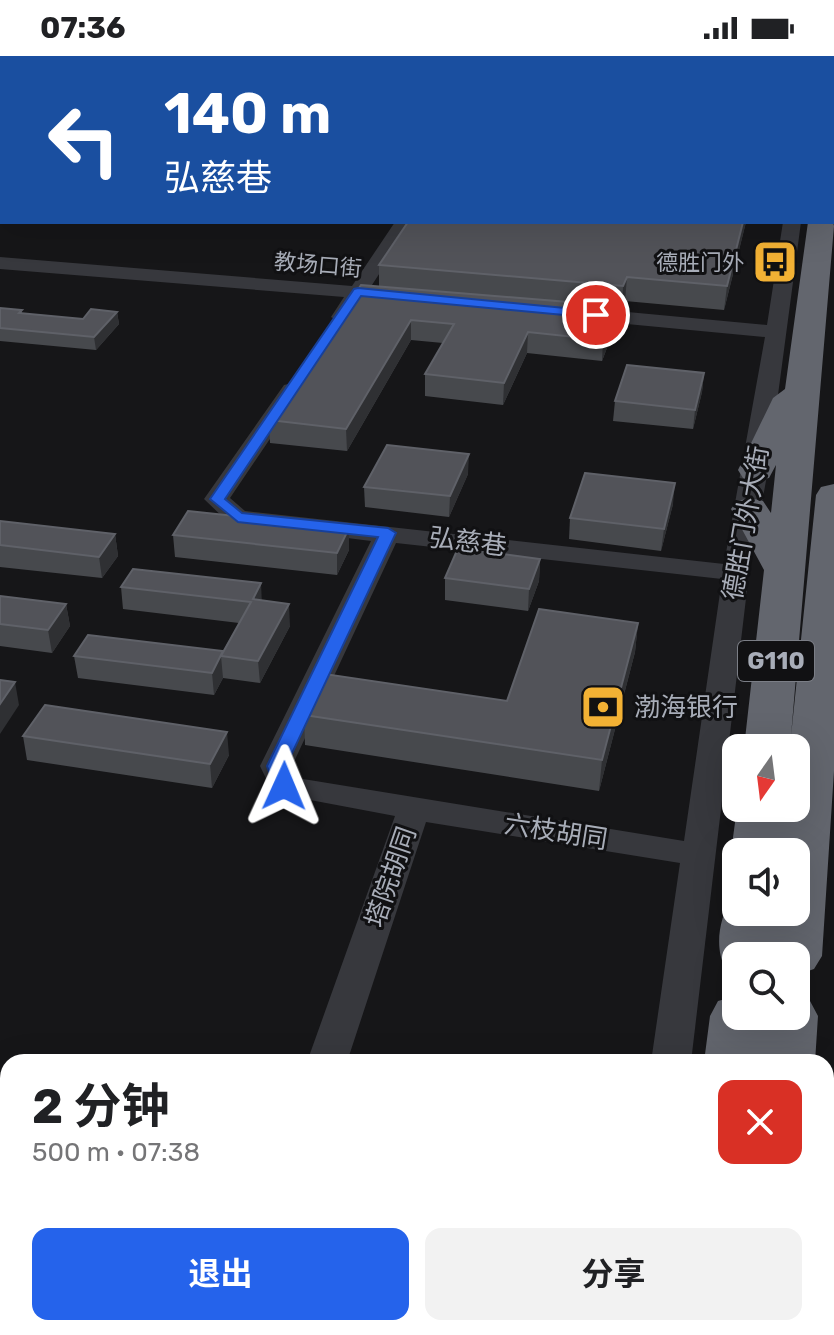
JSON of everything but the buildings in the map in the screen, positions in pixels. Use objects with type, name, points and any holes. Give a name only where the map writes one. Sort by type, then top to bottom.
[{"type":"highway","name":"德胜门外大街","points":[[769,734],[803,371],[811,226]]},
{"type":"highway","points":[[756,470],[803,371]]},
{"type":"highway","name":"G110","points":[[796,942],[834,495]]},
{"type":"highway","points":[[750,509],[786,573]]},
{"type":"highway","points":[[734,1054],[736,1030]]},
{"type":"highway","points":[[787,1054],[789,1030]]},
{"type":"street","points":[[332,331],[403,224]]},
{"type":"street","name":"德胜门外大街","points":[[672,1054],[736,573],[750,509],[775,332],[811,226]]},
{"type":"street","name":"教场口街","points":[[0,263],[389,295]]},
{"type":"street","points":[[559,311],[775,332]]},
{"type":"street","name":"弘慈巷","points":[[305,370],[217,499],[238,518],[736,573]]},
{"type":"street","name":"塔院胡同","points":[[330,1054],[414,809],[284,786],[276,766],[388,533]]},
{"type":"street","name":"六枝胡同","points":[[414,809],[699,855]]},
{"type":"place","name":"德胜门外","points":[[775,262]]},
{"type":"place","name":"渤海银行","points":[[603,707]]},
{"type":"route","points":[[284,786],[276,766],[388,533],[238,518],[217,499],[358,292],[596,315]]}]
